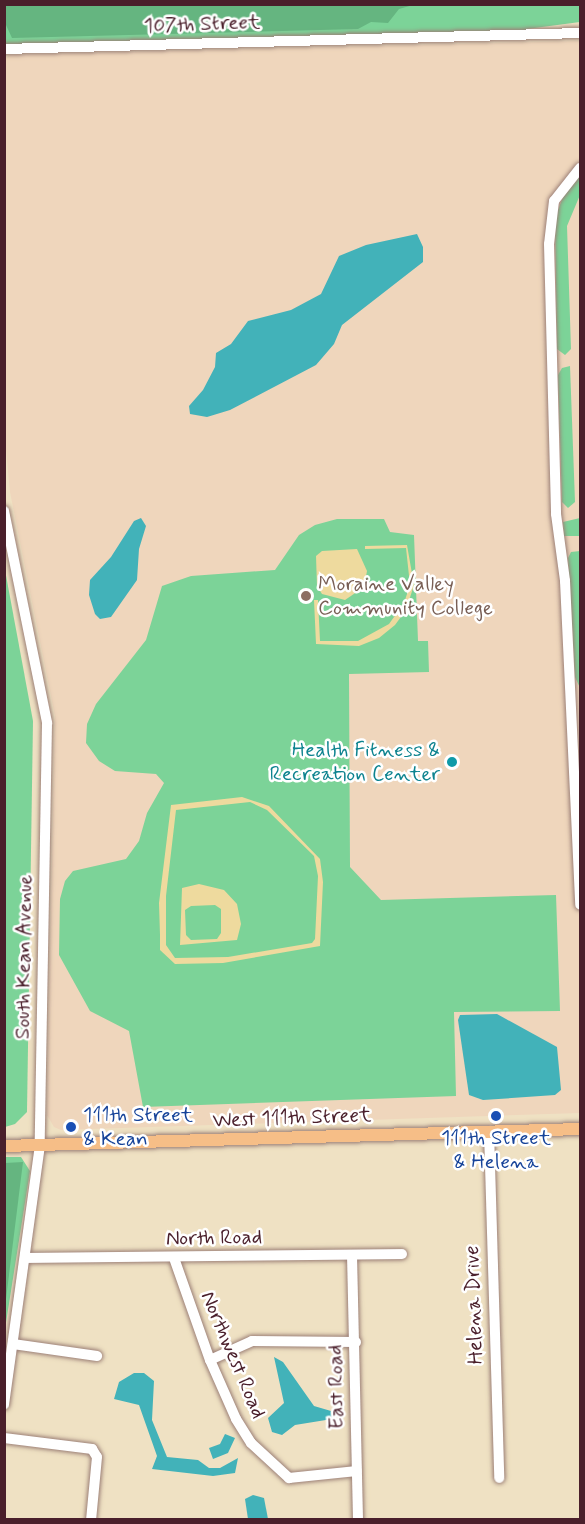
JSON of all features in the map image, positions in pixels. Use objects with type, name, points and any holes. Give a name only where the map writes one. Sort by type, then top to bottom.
[{"type":"main road","name":"West 111th Street","points":[[4,1146],[580,1129]]},
{"type":"street","name":"107th Street","points":[[4,49],[580,33]]},
{"type":"street","points":[[580,168],[554,201],[549,244],[557,520],[565,581],[580,905]]},
{"type":"street","name":"South Kean Avenue","points":[[4,511],[46,723],[40,1145],[27,1258],[4,1405]]},
{"type":"street","name":"Helena Drive","points":[[489,1131],[499,1478]]},
{"type":"street","name":"North Road","points":[[27,1258],[402,1254]]},
{"type":"street","name":"East Road","points":[[352,1255],[356,1342],[358,1520]]},
{"type":"street","name":"Northwest Road","points":[[174,1258],[210,1360],[236,1419],[251,1443],[281,1473],[298,1478],[357,1471]]},
{"type":"street","points":[[210,1360],[252,1341],[356,1342]]},
{"type":"street","points":[[13,1344],[97,1356]]},
{"type":"street","points":[[4,1438],[92,1449],[97,1457],[91,1520]]},
{"type":"shaded area","name":"Moraine Valley Community College","points":[[580,41],[580,1113],[61,1130],[54,1127],[47,1115],[55,716],[10,492],[6,450],[4,59],[10,55]]},
{"type":"green space","points":[[5,4],[413,5],[399,9],[388,23],[371,22],[358,29],[12,38],[6,25]]},
{"type":"green space","points":[[580,4],[580,22],[527,29],[527,37],[5,51],[4,5]]},
{"type":"green space","points":[[580,175],[580,195],[567,226],[571,349],[565,355],[557,349],[555,218],[563,197]]},
{"type":"green space","points":[[570,366],[575,502],[568,508],[562,502],[558,375],[562,368]]},
{"type":"green space","points":[[580,518],[580,536],[564,536],[563,522]]},
{"type":"green space","points":[[337,519],[384,519],[390,532],[414,535],[418,641],[428,641],[429,672],[349,674],[350,867],[381,900],[556,895],[560,1011],[454,1012],[456,1096],[143,1107],[129,1031],[90,1011],[59,955],[60,899],[65,881],[73,871],[126,859],[139,841],[147,813],[164,783],[156,774],[115,771],[99,761],[86,743],[87,724],[96,704],[146,640],[162,586],[191,576],[275,570],[299,535],[315,525]]},
{"type":"green space","points":[[580,551],[580,688],[575,677],[568,558],[571,552]]},
{"type":"green space","points":[[5,570],[33,721],[27,1112],[15,1124],[5,1127]]},
{"type":"green space","points":[[5,1157],[21,1157],[30,1171],[5,1329]]},
{"type":"green space","points":[[23,1162],[5,1307],[5,1163]]},
{"type":"sand","points":[[407,545],[414,585],[406,610],[395,625],[379,638],[359,646],[316,644],[314,600],[318,600],[320,641],[358,641],[389,624],[404,603],[410,585],[406,548],[365,549],[365,546]]},
{"type":"sand","points":[[357,549],[367,571],[364,587],[345,600],[322,594],[317,586],[316,556],[322,551]]},
{"type":"sand","points":[[242,797],[269,806],[320,859],[323,882],[320,946],[223,963],[175,964],[160,950],[159,903],[171,805]],"holes":[[[250,802],[267,810],[314,856],[318,876],[315,939],[312,943],[228,957],[175,958],[166,945],[166,896],[176,810]]]},
{"type":"sand","points":[[199,884],[224,890],[237,904],[241,924],[237,940],[180,945],[182,888]],"holes":[[[215,905],[221,909],[221,933],[217,939],[191,940],[186,935],[185,910],[191,906]]]},
{"type":"water","points":[[417,234],[423,247],[423,262],[342,325],[334,344],[316,365],[230,410],[207,417],[190,414],[189,406],[203,390],[215,367],[216,353],[231,344],[248,321],[291,310],[321,294],[339,256],[366,245]]},
{"type":"water","points":[[141,518],[146,526],[139,549],[137,580],[111,617],[100,619],[95,614],[89,595],[90,580],[111,557],[134,521]]},
{"type":"water","points":[[497,1014],[557,1047],[561,1090],[555,1095],[483,1100],[469,1095],[458,1020],[460,1015]]},
{"type":"water","points":[[274,1357],[283,1362],[314,1406],[331,1411],[332,1419],[295,1425],[282,1435],[272,1432],[268,1418],[284,1403]]},
{"type":"water","points":[[134,1373],[144,1373],[154,1381],[152,1420],[167,1457],[198,1460],[209,1468],[220,1468],[238,1458],[235,1473],[213,1476],[152,1469],[157,1456],[139,1405],[114,1399],[119,1382]]},
{"type":"water","points":[[225,1434],[235,1438],[228,1453],[213,1459],[209,1448],[220,1444]]},
{"type":"water","points":[[253,1495],[264,1498],[268,1519],[248,1519],[245,1499]]},
{"type":"place","name":"Moraine Valley Community College","points":[[306,596]]},
{"type":"place","name":"Health Fitness & Recreation Center","points":[[452,762]]},
{"type":"place","name":"111th Street & Helena","points":[[496,1116]]},
{"type":"place","name":"111th Street & Kean","points":[[71,1127]]}]
